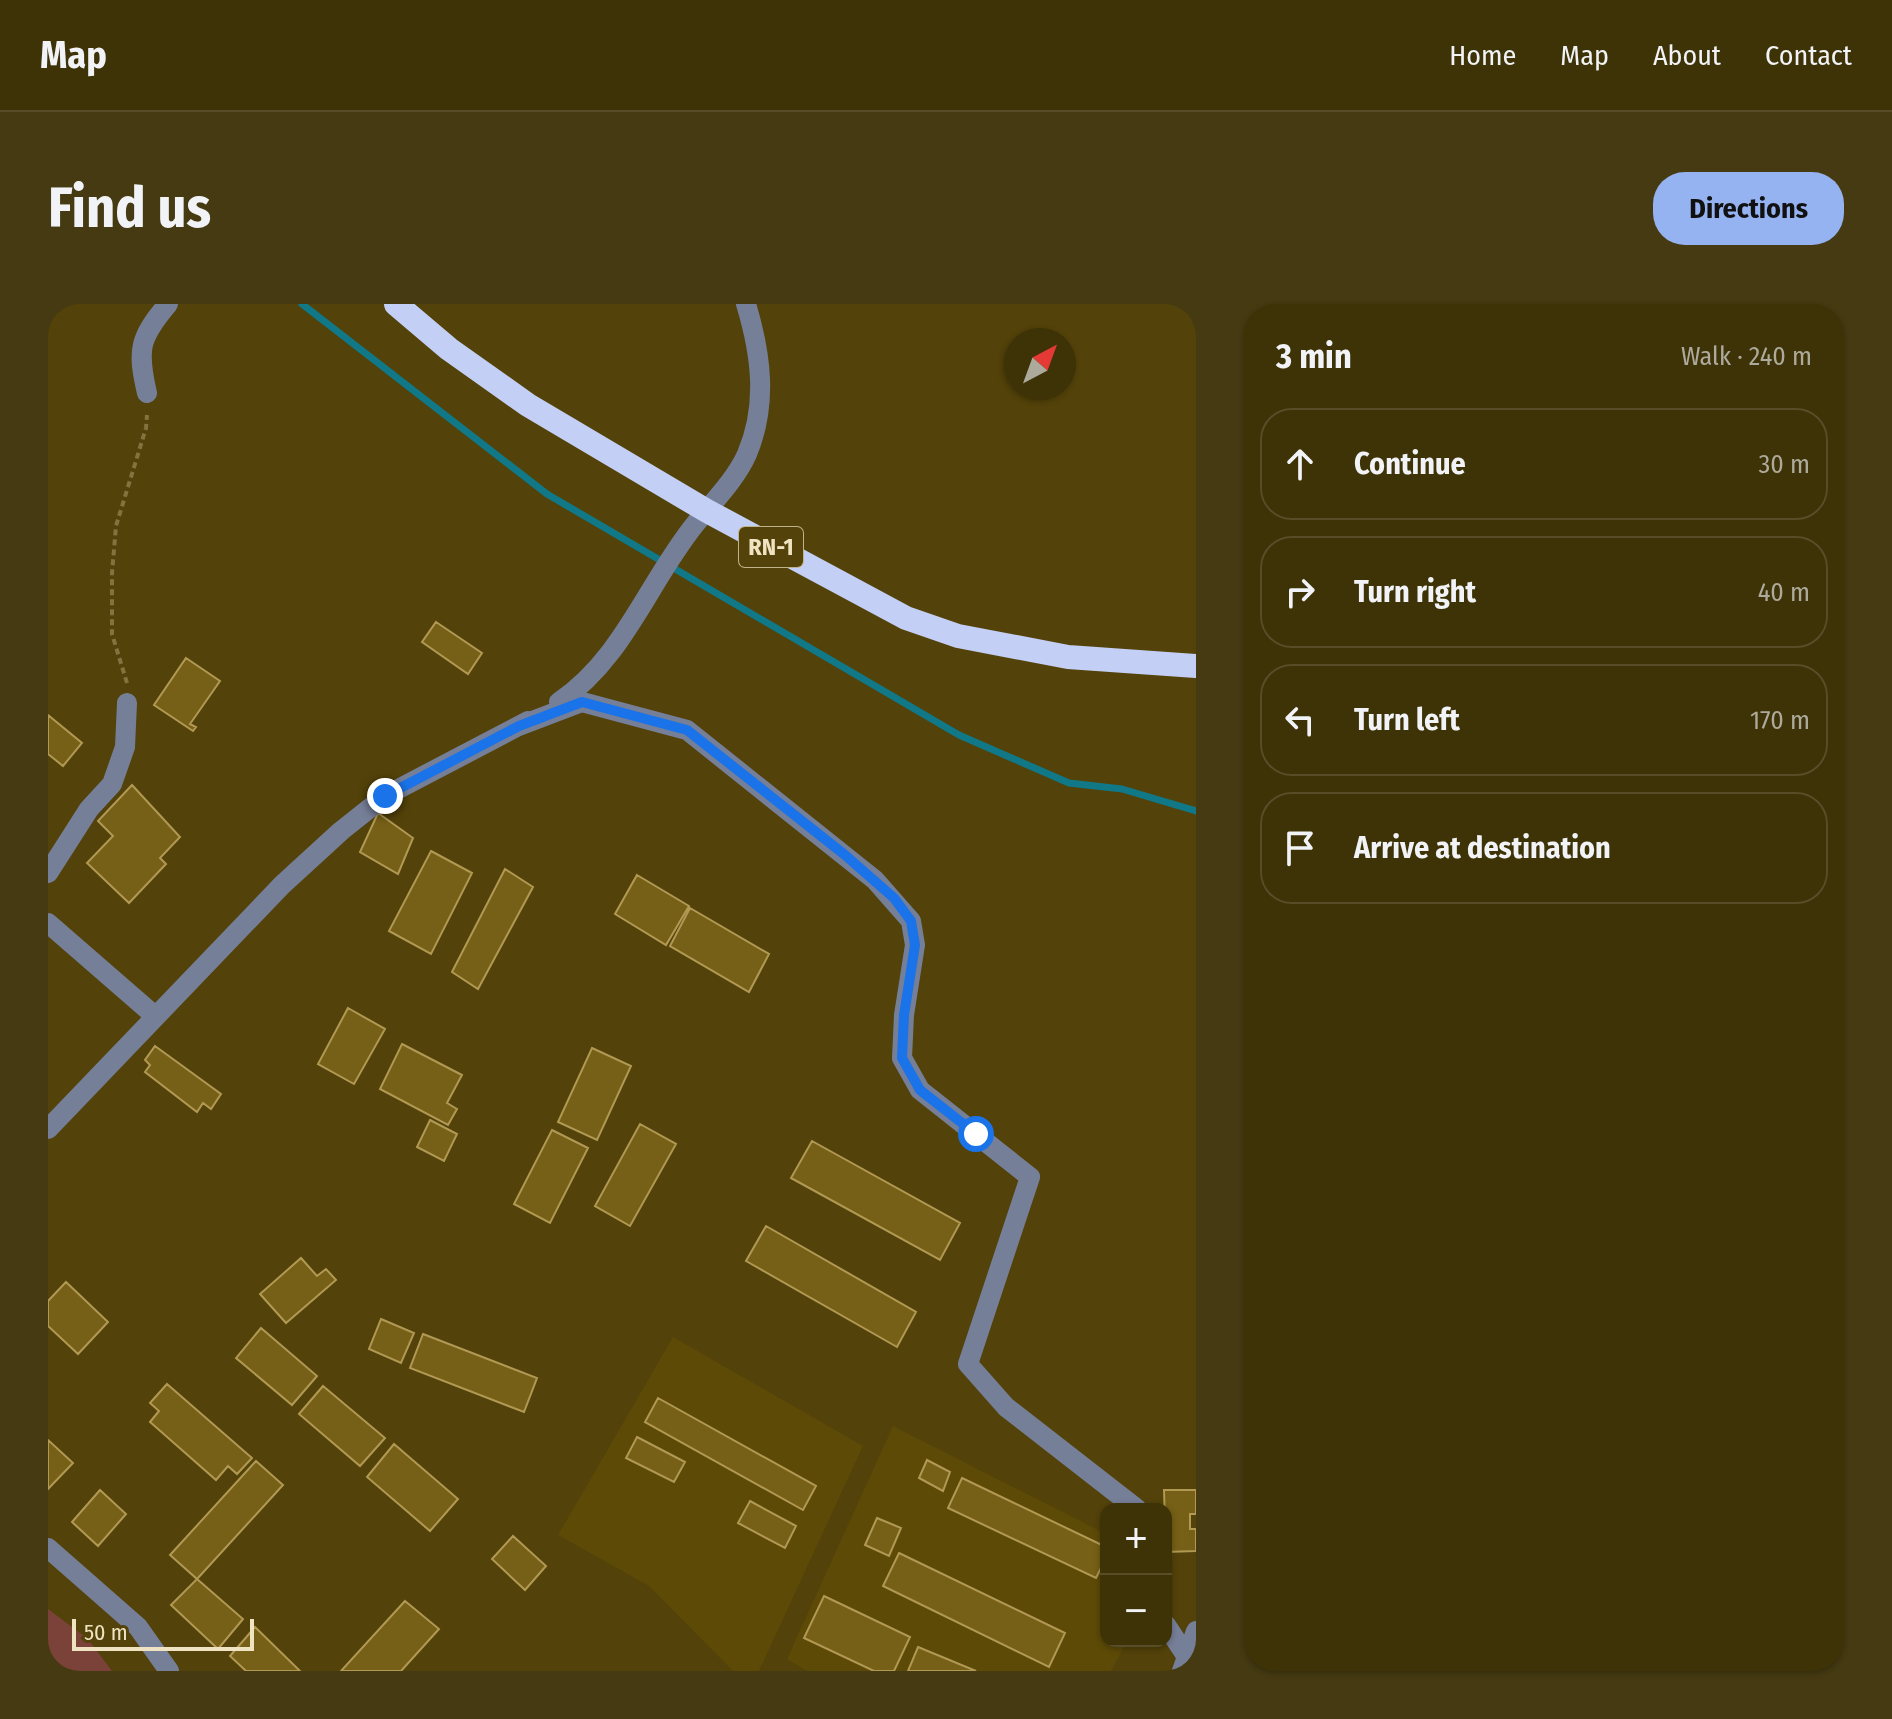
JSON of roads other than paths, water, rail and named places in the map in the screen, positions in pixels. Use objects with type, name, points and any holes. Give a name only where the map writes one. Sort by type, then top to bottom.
[{"type":"highway","name":"RN-1","points":[[396,304],[449,349],[528,405],[702,517],[906,618],[958,636],[1068,657],[1196,666]]},
{"type":"street","points":[[147,393],[139,358],[147,330],[168,304]]},
{"type":"street","points":[[48,1129],[282,885],[341,831],[385,796],[519,726],[582,687],[604,664],[746,455],[757,417],[762,374],[746,304]]},
{"type":"street","points":[[519,726],[582,702],[687,730],[845,855],[894,898],[911,921],[915,945],[904,1015],[902,1058],[920,1090],[1030,1177],[968,1364],[1006,1407],[1129,1503]]},
{"type":"street","points":[[48,873],[89,809],[112,784],[125,747],[127,703]]},
{"type":"street","points":[[48,923],[155,1016]]},
{"type":"street","points":[[48,1548],[138,1627],[169,1671]]},
{"type":"street","points":[[1184,1664],[1196,1631]]},
{"type":"street","points":[[1172,1638],[1184,1664]]},
{"type":"waterway","points":[[302,304],[547,494],[959,735],[1069,783],[1122,789],[1196,811]]}]
